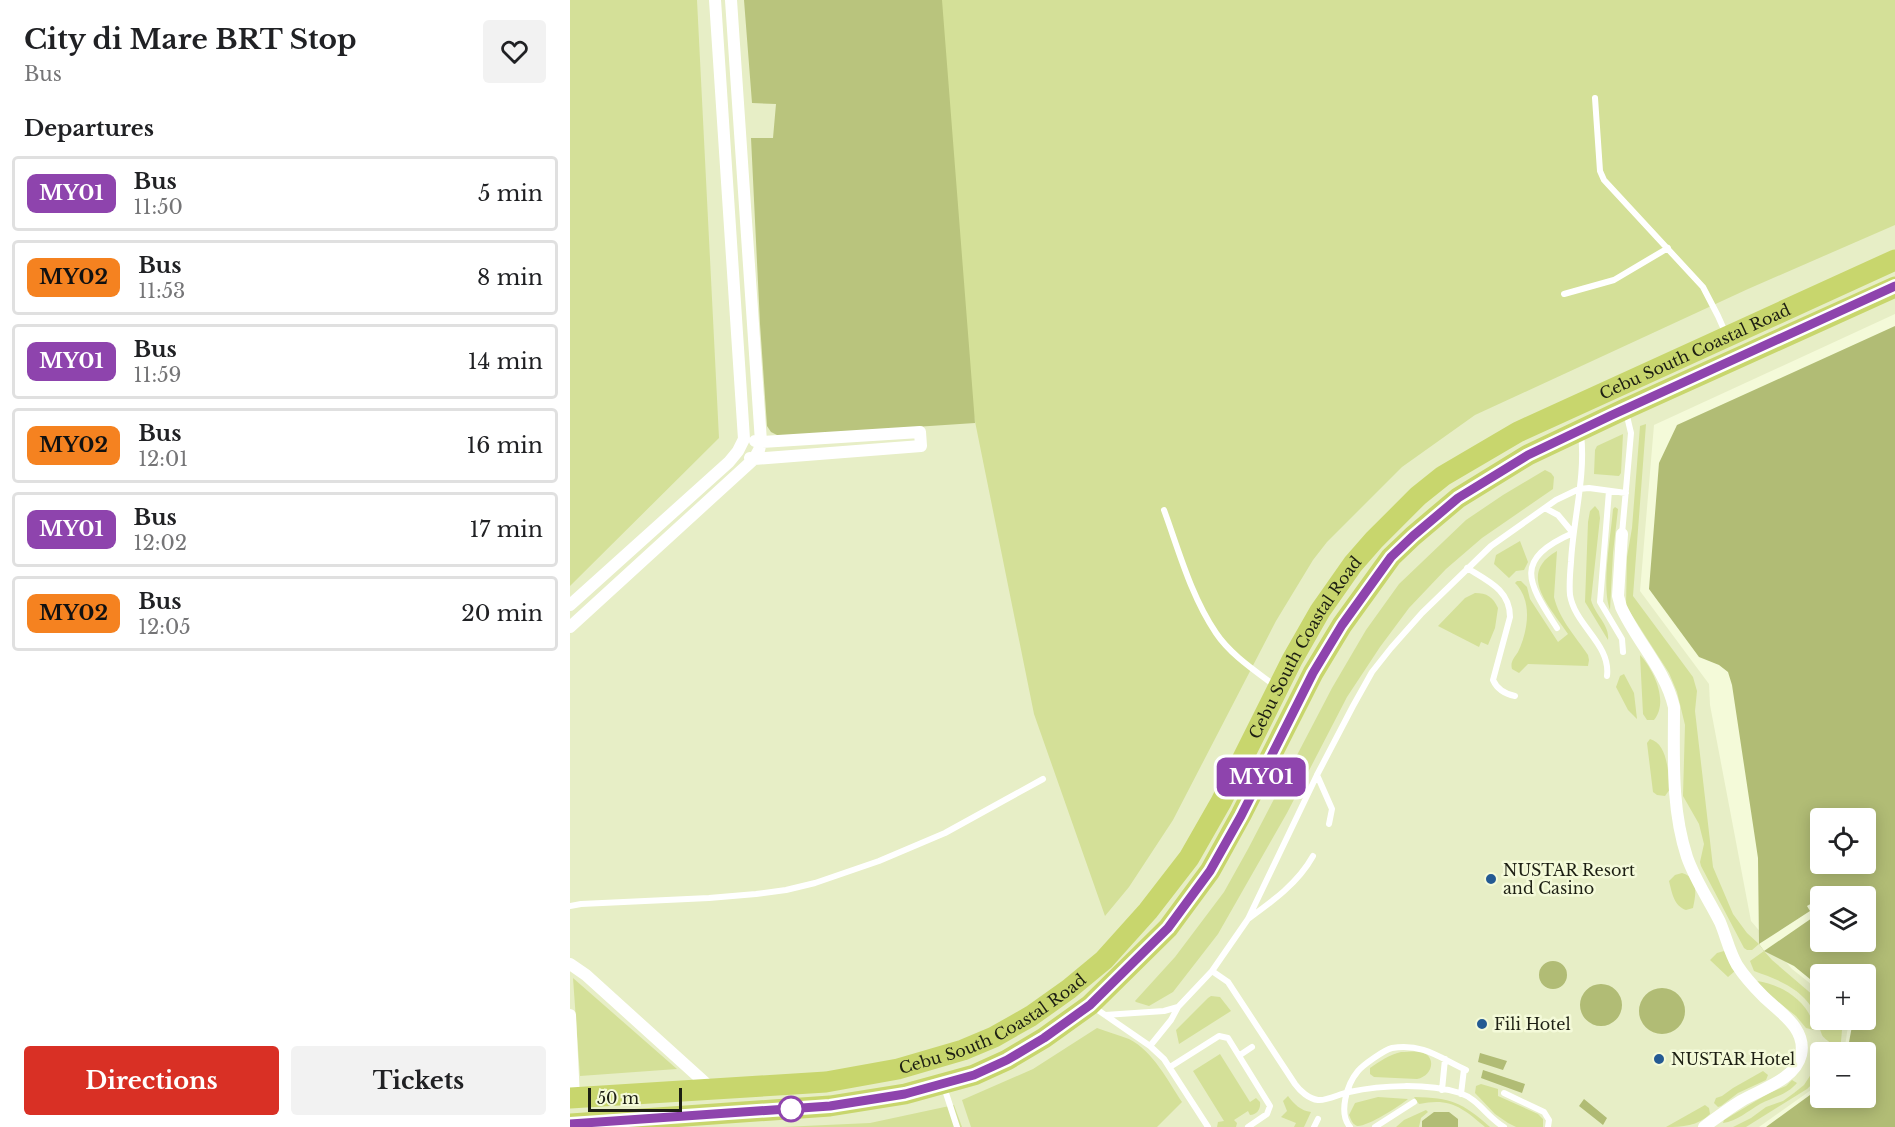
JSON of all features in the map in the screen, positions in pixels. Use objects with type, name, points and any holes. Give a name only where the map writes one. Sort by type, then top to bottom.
[{"type":"highway","name":"Cebu South Coastal Road","points":[[572,1098],[826,1082],[898,1069],[963,1050],[994,1037],[1030,1016],[1069,989],[1104,960],[1148,911],[1189,858],[1221,802],[1278,688],[1320,611],[1353,564],[1396,517],[1443,476],[1518,432],[1895,260]]},
{"type":"highway","name":"Cebu South Coastal Road","points":[[574,1125],[830,1106],[905,1094],[974,1075],[1007,1060],[1098,1010],[1168,928],[1210,871],[1241,816],[1313,673],[1342,625],[1391,557],[1413,536],[1458,498],[1528,455],[1895,286]]},
{"type":"street","points":[[570,605],[729,462],[738,452],[744,439],[715,0]]},
{"type":"street","points":[[570,627],[753,459],[759,450],[761,442],[731,0]]},
{"type":"street","points":[[738,452],[753,459],[921,446],[920,432],[761,442],[744,439]]},
{"type":"street","points":[[1622,534],[1618,596],[1621,607],[1663,676],[1671,693],[1674,707],[1675,798],[1679,827],[1688,858],[1697,881],[1720,923],[1736,962],[1756,989],[1790,1020],[1801,1044],[1800,1057],[1793,1070],[1778,1082],[1742,1101],[1704,1127]]},
{"type":"street","points":[[570,964],[586,975],[712,1089]]},
{"type":"street","points":[[570,1015],[572,1098]]},
{"type":"lane","points":[[1595,98],[1600,171],[1604,180],[1702,287],[1727,337]]},
{"type":"lane","points":[[1564,294],[1614,280],[1668,248]]},
{"type":"lane","points":[[1622,534],[1631,433],[1625,409]]},
{"type":"lane","points":[[1580,430],[1581,469],[1569,590],[1572,606],[1578,618],[1606,658],[1607,676]]},
{"type":"lane","points":[[1150,1046],[1171,1020],[1178,1007],[1212,971],[1248,919],[1353,706],[1372,672],[1410,627],[1491,546],[1566,494],[1589,488],[1626,493]]},
{"type":"lane","points":[[1609,491],[1600,602],[1622,639],[1623,652]]},
{"type":"lane","points":[[1545,508],[1558,515],[1573,533]]},
{"type":"lane","points":[[1164,510],[1189,580],[1216,634],[1238,657],[1278,688]]},
{"type":"lane","points":[[1557,628],[1532,585],[1532,566],[1543,551],[1573,533]]},
{"type":"lane","points":[[1467,568],[1500,589],[1508,600],[1510,617],[1493,680],[1500,690],[1507,695],[1515,696]]},
{"type":"lane","points":[[1317,775],[1332,809],[1329,824]]},
{"type":"lane","points":[[570,906],[756,894],[815,883],[879,861],[945,833],[1043,778]]},
{"type":"lane","points":[[1248,919],[1295,881],[1313,856]]},
{"type":"lane","points":[[1212,971],[1233,988],[1299,1090],[1314,1100],[1382,1087],[1442,1090],[1473,1099],[1504,1127]]},
{"type":"lane","points":[[1098,1010],[1164,1011],[1178,1007]]},
{"type":"lane","points":[[1098,1010],[1150,1046],[1164,1059],[1208,1127]]},
{"type":"lane","points":[[1170,1066],[1219,1036],[1228,1038],[1270,1106],[1267,1114],[1248,1127]]},
{"type":"lane","points":[[1240,1055],[1252,1047]]},
{"type":"lane","points":[[1350,1127],[1345,1118],[1344,1109],[1348,1092],[1360,1069],[1391,1048],[1422,1048],[1465,1070],[1461,1094]]},
{"type":"lane","points":[[1442,1090],[1445,1059]]},
{"type":"lane","points":[[943,1084],[957,1127]]},
{"type":"lane","points":[[1504,1093],[1544,1112],[1549,1120],[1548,1127]]},
{"type":"lane","points":[[1375,1127],[1414,1102]]},
{"type":"lane","points":[[1314,1127],[1318,1119]]},
{"type":"shaded area","points":[[570,0],[1895,0],[1895,314],[1654,425],[1640,591],[1709,684],[1710,705],[1751,921],[1792,969],[1810,983],[1810,1030],[1847,1030],[1846,1042],[1810,1042],[1810,1091],[1759,1127],[570,1127]]},
{"type":"shaded area","points":[[570,0],[697,0],[719,438],[570,586]]},
{"type":"shaded area","points":[[744,0],[942,0],[975,423],[779,436],[771,432],[767,426],[751,138],[773,138],[776,104],[752,103]]},
{"type":"shaded area","points":[[918,0],[1895,0],[1895,225],[1748,289],[1475,415],[1402,467],[1327,542],[1313,560],[1276,621],[1173,820],[1129,887],[1105,916],[1034,714],[937,233]]},
{"type":"shaded area","points":[[1895,326],[1895,1127],[1766,1127],[1810,1095],[1810,1108],[1876,1108],[1876,1042],[1849,1042],[1851,1030],[1876,1030],[1876,964],[1810,964],[1810,979],[1794,966],[1764,951],[1759,944],[1758,858],[1732,685],[1728,672],[1719,665],[1699,657],[1649,589],[1659,463],[1677,425]]},
{"type":"shaded area","points":[[1646,424],[1633,596],[1693,677],[1697,691],[1695,711],[1713,867],[1733,914],[1747,933],[1759,944],[1752,950],[1744,948],[1701,866],[1704,844],[1699,824],[1683,796],[1685,725],[1677,692],[1669,673],[1626,606],[1627,557],[1632,528],[1640,426]]},
{"type":"shaded area","points":[[1623,434],[1619,476],[1594,474],[1597,446]]},
{"type":"shaded area","points":[[1545,470],[1554,477],[1553,489],[1482,538],[1446,569],[1409,608],[1347,697],[1287,813],[1218,934],[1173,992],[1149,1006],[1136,1002],[1175,957],[1224,892],[1332,688],[1366,630],[1399,584],[1466,520]]},
{"type":"shaded area","points":[[1595,506],[1600,518],[1591,600],[1605,625],[1608,640],[1585,602],[1588,522],[1590,511]]},
{"type":"shaded area","points":[[1615,507],[1618,509],[1610,610],[1607,600],[1606,575]]},
{"type":"shaded area","points":[[1520,541],[1528,562],[1524,570],[1516,571],[1509,578],[1494,564],[1496,555]]},
{"type":"shaded area","points":[[1557,551],[1554,597],[1556,605],[1588,655],[1588,666],[1528,664],[1519,673],[1512,669],[1512,664],[1524,635],[1527,616],[1524,598],[1515,583],[1517,581],[1521,581],[1527,587],[1530,599],[1558,642],[1568,634],[1546,602],[1538,581],[1539,570],[1545,560]]},
{"type":"shaded area","points":[[1475,593],[1489,596],[1498,608],[1495,628],[1488,645],[1481,642],[1479,647],[1438,626],[1465,598]]},
{"type":"shaded area","points":[[1640,655],[1655,677],[1660,695],[1658,713],[1654,720],[1647,720],[1643,714]]},
{"type":"shaded area","points":[[1624,674],[1634,693],[1637,719],[1628,710],[1616,687],[1620,676]]},
{"type":"shaded area","points":[[1650,739],[1656,742],[1664,753],[1668,767],[1670,789],[1665,796],[1653,792],[1647,743]]},
{"type":"shaded area","points":[[1682,873],[1691,879],[1695,887],[1693,908],[1686,910],[1676,902],[1669,881],[1675,875]]},
{"type":"shaded area","points":[[1724,951],[1735,971],[1728,977],[1710,960],[1717,953]]},
{"type":"shaded area","points":[[1764,951],[1810,993],[1810,1005],[1794,989],[1754,971],[1750,961]]},
{"type":"shaded area","points":[[1553,961],[1563,965],[1567,975],[1563,985],[1553,989],[1543,985],[1539,975],[1543,965]]},
{"type":"shaded area","points":[[573,978],[677,1069],[580,1076]]},
{"type":"shaded area","points":[[1757,981],[1776,986],[1794,996],[1808,1011],[1810,1029],[1806,1028],[1796,1016],[1767,993]]},
{"type":"shaded area","points":[[1601,984],[1616,990],[1622,1005],[1616,1020],[1601,1026],[1586,1020],[1580,1005],[1586,990]]},
{"type":"shaded area","points":[[1662,988],[1678,995],[1685,1011],[1678,1027],[1662,1034],[1646,1027],[1639,1011],[1646,995]]},
{"type":"shaded area","points":[[1211,996],[1220,997],[1231,1011],[1179,1044],[1176,1030]]},
{"type":"shaded area","points":[[1097,1028],[1138,1044],[1153,1059],[1182,1102],[1157,1127],[971,1127],[962,1100],[1033,1069]]},
{"type":"shaded area","points":[[1821,1030],[1842,1030],[1841,1042],[1829,1042]]},
{"type":"shaded area","points":[[1401,1052],[1426,1054],[1431,1062],[1430,1070],[1417,1079],[1374,1077],[1370,1074],[1370,1068]]},
{"type":"shaded area","points":[[1480,1053],[1507,1061],[1503,1070],[1478,1062]]},
{"type":"shaded area","points":[[1220,1054],[1250,1102],[1256,1098],[1260,1102],[1257,1113],[1250,1115],[1248,1111],[1234,1120],[1237,1123],[1236,1127],[1217,1127],[1218,1122],[1224,1121],[1193,1071]]},
{"type":"shaded area","points":[[1483,1070],[1525,1084],[1522,1093],[1481,1078]]},
{"type":"shaded area","points":[[1763,1071],[1768,1075],[1766,1080],[1738,1093],[1721,1106],[1718,1107],[1714,1103],[1716,1098]]},
{"type":"shaded area","points":[[1810,1076],[1810,1086],[1807,1089],[1746,1127],[1733,1127],[1766,1107],[1783,1101],[1804,1085]]},
{"type":"shaded area","points":[[1792,1080],[1797,1083],[1789,1090],[1738,1118],[1723,1123],[1724,1120],[1769,1093],[1786,1086]]},
{"type":"shaded area","points":[[1481,1084],[1498,1089],[1498,1096],[1538,1114],[1543,1119],[1543,1127],[1516,1127],[1495,1114],[1475,1093],[1476,1086]]},
{"type":"shaded area","points":[[1288,1096],[1298,1107],[1311,1112],[1304,1127],[1294,1127],[1296,1123],[1281,1117],[1287,1111],[1283,1101]]},
{"type":"shaded area","points":[[1378,1097],[1408,1099],[1368,1123],[1357,1126],[1354,1124],[1349,1115],[1355,1103]]},
{"type":"shaded area","points":[[1414,1097],[1447,1100],[1455,1103],[1472,1112],[1490,1127],[1485,1127],[1470,1114],[1448,1103],[1419,1104]]},
{"type":"shaded area","points":[[1584,1099],[1607,1118],[1603,1125],[1579,1106]]},
{"type":"shaded area","points":[[954,1105],[962,1127],[782,1127],[870,1123]]},
{"type":"shaded area","points":[[1705,1105],[1709,1108],[1710,1114],[1700,1121],[1684,1126],[1666,1127]]},
{"type":"shaded area","points":[[1426,1110],[1428,1112],[1421,1118],[1419,1127],[1396,1127],[1404,1120]]},
{"type":"shaded area","points":[[1434,1112],[1449,1112],[1458,1119],[1458,1127],[1422,1127],[1422,1121]]},
{"type":"pier","points":[[1810,911],[1810,919],[1764,951],[1759,944]]},
{"type":"bus line","name":"MY01","points":[[570,1124],[830,1106],[905,1094],[974,1075],[1007,1060],[1044,1038],[1090,1005],[1168,928],[1210,871],[1241,816],[1313,673],[1342,625],[1391,557],[1413,536],[1458,498],[1528,455],[1895,286]]},
{"type":"place","name":"NUSTAR Resort and Casino","points":[[1491,879]]},
{"type":"place","name":"Fili Hotel","points":[[1482,1024]]},
{"type":"place","name":"NUSTAR Hotel","points":[[1659,1059]]}]
